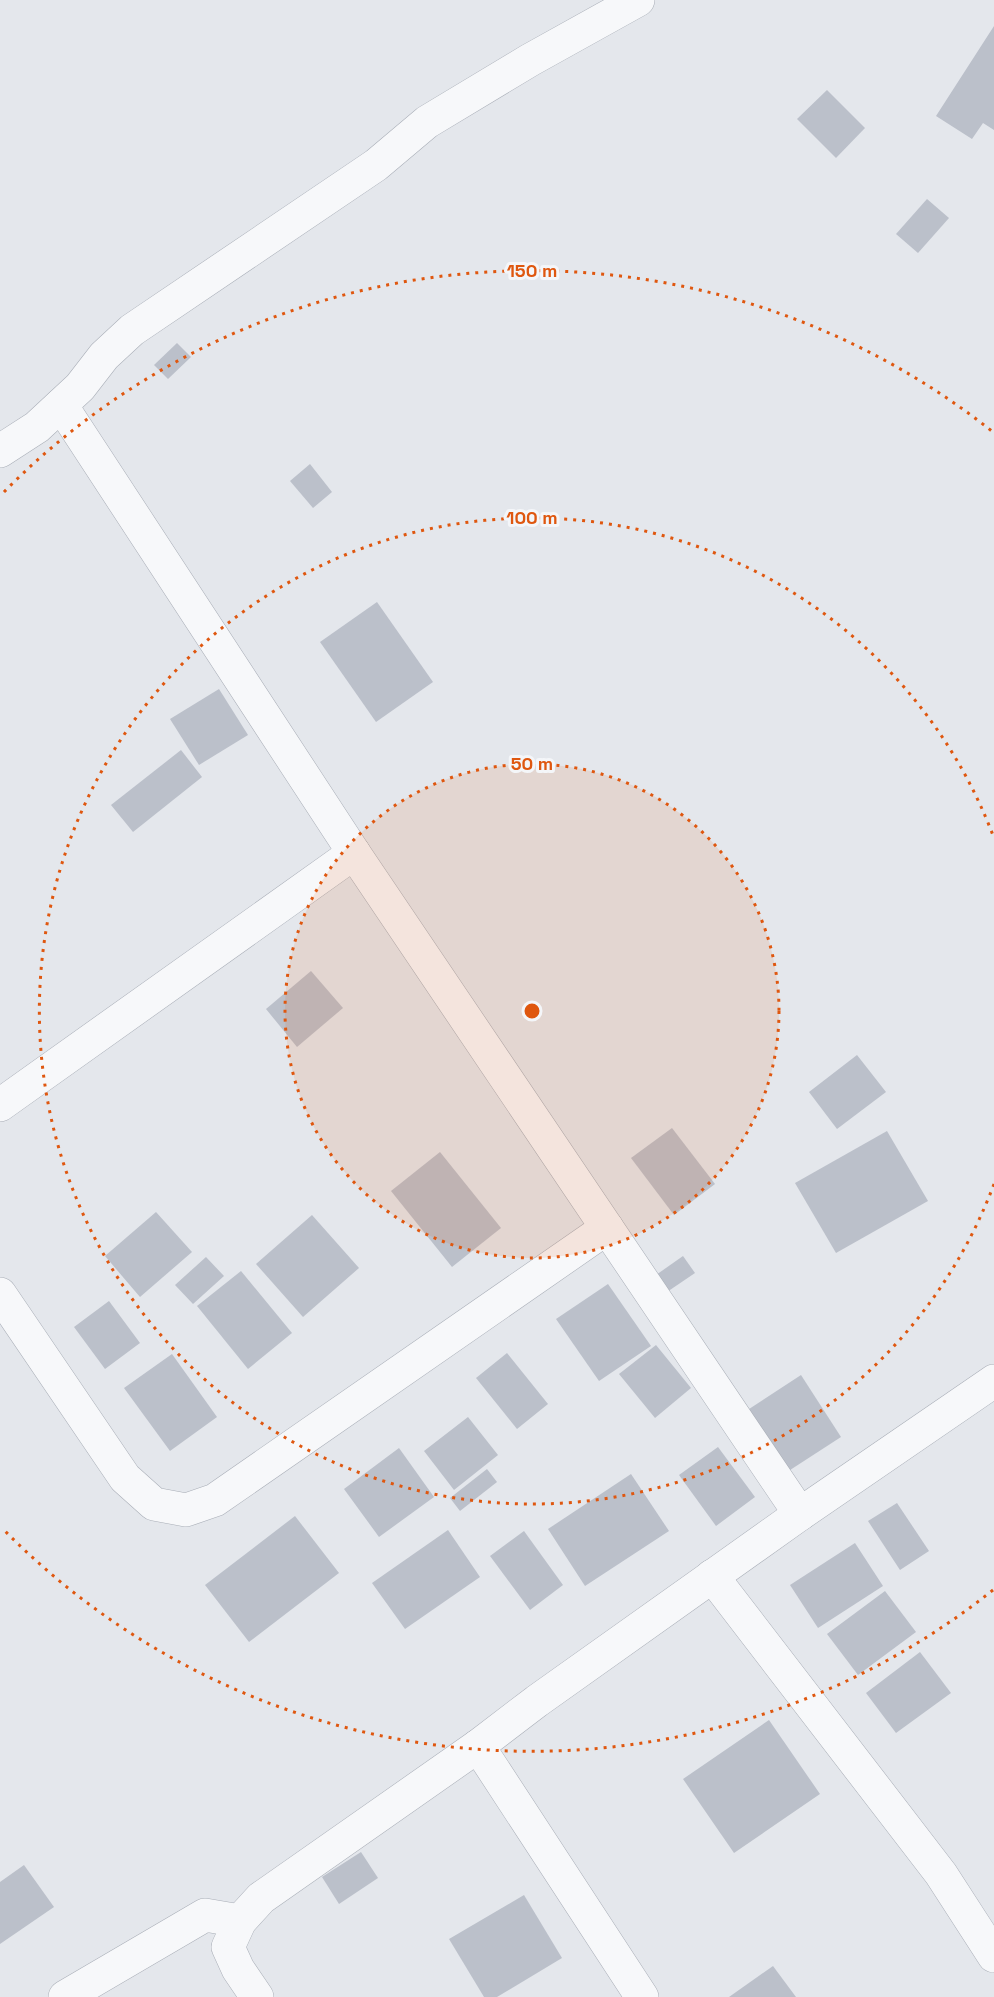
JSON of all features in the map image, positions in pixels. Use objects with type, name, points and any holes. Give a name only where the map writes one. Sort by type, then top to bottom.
[{"type":"street","points":[[0,451],[37,427],[61,405],[132,330],[376,165],[427,122],[530,60],[638,0]]},
{"type":"street","points":[[61,405],[354,853],[800,1514]]},
{"type":"street","points":[[0,1105],[354,853]]},
{"type":"street","points":[[0,1294],[125,1478],[154,1504],[186,1510],[215,1500],[607,1228]]},
{"type":"street","points":[[257,1997],[238,1969],[228,1947],[240,1921],[261,1898],[478,1746],[712,1576],[994,1381]]},
{"type":"street","points":[[712,1576],[941,1874],[994,1956]]},
{"type":"street","points":[[478,1746],[642,1997]]},
{"type":"street","points":[[65,1997],[205,1916],[240,1921]]},
{"type":"building","points":[[994,26],[994,130],[983,123],[972,139],[936,116]]},
{"type":"building","points":[[827,90],[865,128],[836,158],[797,119]]},
{"type":"building","points":[[927,199],[949,218],[918,253],[896,234]]},
{"type":"building","points":[[177,343],[191,357],[168,379],[154,365]]},
{"type":"building","points":[[310,464],[332,492],[313,508],[290,481]]},
{"type":"building","points":[[377,602],[433,682],[376,722],[320,642]]},
{"type":"building","points":[[219,689],[248,735],[199,765],[170,719]]},
{"type":"building","points":[[181,750],[202,777],[133,832],[111,805]]},
{"type":"building","points":[[311,971],[343,1008],[297,1047],[266,1009]]},
{"type":"building","points":[[857,1055],[886,1092],[837,1129],[809,1092]]},
{"type":"building","points":[[672,1128],[715,1184],[674,1215],[631,1158]]},
{"type":"building","points":[[887,1131],[928,1201],[836,1253],[795,1183]]},
{"type":"building","points":[[440,1152],[501,1228],[452,1267],[391,1191]]},
{"type":"building","points":[[156,1212],[192,1252],[140,1297],[105,1256]]},
{"type":"building","points":[[312,1215],[359,1268],[303,1317],[256,1264]]},
{"type":"building","points":[[683,1256],[695,1273],[667,1292],[656,1275]]},
{"type":"building","points":[[206,1257],[224,1276],[193,1304],[175,1285]]},
{"type":"building","points":[[241,1271],[292,1333],[248,1369],[197,1306]]},
{"type":"building","points":[[608,1284],[651,1346],[599,1381],[556,1319]]},
{"type":"building","points":[[109,1301],[140,1343],[105,1369],[74,1327]]},
{"type":"building","points":[[656,1345],[691,1388],[655,1418],[619,1374]]},
{"type":"building","points":[[507,1353],[548,1404],[517,1429],[476,1378]]},
{"type":"building","points":[[172,1354],[217,1417],[170,1451],[124,1388]]},
{"type":"building","points":[[801,1375],[841,1437],[787,1472],[746,1411]]},
{"type":"building","points":[[468,1417],[498,1455],[454,1490],[424,1451]]},
{"type":"building","points":[[718,1447],[755,1497],[716,1526],[679,1475]]},
{"type":"building","points":[[399,1448],[434,1497],[379,1537],[344,1489]]},
{"type":"building","points":[[487,1469],[497,1482],[460,1511],[450,1498]]},
{"type":"building","points":[[631,1474],[669,1531],[585,1586],[548,1529]]},
{"type":"building","points":[[897,1503],[929,1551],[900,1570],[868,1521]]},
{"type":"building","points":[[295,1516],[339,1573],[249,1642],[205,1585]]},
{"type":"building","points":[[448,1530],[480,1577],[405,1629],[372,1583]]},
{"type":"building","points":[[524,1531],[563,1585],[530,1610],[490,1556]]},
{"type":"building","points":[[855,1543],[883,1586],[818,1628],[790,1585]]},
{"type":"building","points":[[885,1591],[916,1632],[858,1675],[827,1634]]},
{"type":"building","points":[[920,1652],[951,1693],[896,1733],[866,1693]]},
{"type":"building","points":[[769,1720],[820,1794],[734,1853],[683,1779]]},
{"type":"building","points":[[361,1852],[378,1878],[339,1904],[322,1877]]},
{"type":"building","points":[[24,1865],[54,1907],[0,1944],[0,1882]]},
{"type":"building","points":[[524,1895],[562,1958],[497,1997],[484,1997],[449,1939]]},
{"type":"building","points":[[773,1966],[796,1997],[729,1997]]}]
